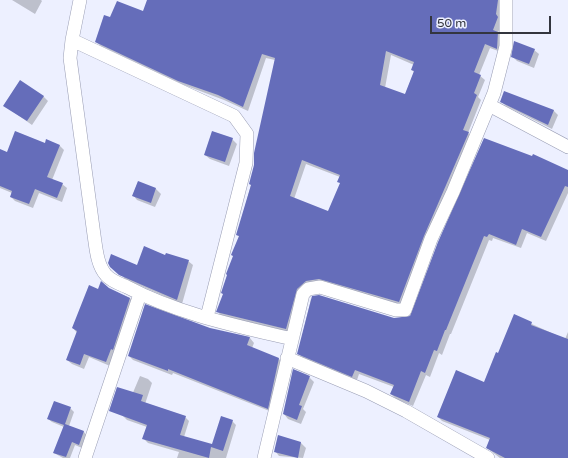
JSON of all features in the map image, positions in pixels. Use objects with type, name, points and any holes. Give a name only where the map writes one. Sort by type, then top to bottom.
[{"type":"street","points":[[80,0],[70,58],[94,235],[100,264],[107,276],[140,294],[206,317],[292,339]]},
{"type":"street","points":[[264,458],[303,294],[314,287],[320,287],[396,310],[405,310],[431,239],[489,105],[502,65],[506,46],[506,0]]},
{"type":"street","points":[[72,40],[234,116],[246,134],[246,163],[206,317]]},
{"type":"street","points":[[489,105],[568,147]]},
{"type":"street","points":[[85,458],[140,294]]},
{"type":"street","points":[[287,358],[366,391],[406,411],[488,458]]},
{"type":"building","points":[[147,0],[498,0],[496,14],[498,17],[493,30],[498,32],[497,49],[485,44],[474,72],[481,75],[474,93],[477,95],[463,130],[469,132],[424,236],[399,302],[319,279],[306,281],[297,289],[286,329],[216,312],[223,294],[221,293],[227,275],[226,274],[233,256],[231,255],[239,236],[236,235],[251,185],[249,184],[254,165],[254,153],[275,58],[262,54],[243,107],[218,95],[178,81],[95,42],[104,15],[110,17],[117,1],[143,11]],"holes":[[[386,51],[414,62],[411,70],[414,71],[405,94],[380,85]],[[302,160],[340,175],[337,182],[340,183],[328,211],[290,196]]]},
{"type":"building","points":[[514,41],[535,49],[529,64],[511,57]]},
{"type":"building","points":[[20,80],[44,96],[27,121],[3,106]]},
{"type":"building","points":[[504,91],[554,110],[548,125],[500,102]]},
{"type":"building","points":[[15,131],[45,143],[46,139],[60,145],[47,177],[63,183],[57,198],[35,189],[29,204],[10,197],[12,191],[0,186],[0,149],[7,152]]},
{"type":"building","points":[[212,131],[233,138],[225,162],[204,155]]},
{"type":"building","points":[[484,138],[532,156],[533,154],[568,170],[568,187],[565,186],[541,237],[522,229],[516,245],[489,234],[487,237],[484,236],[437,351],[434,350],[425,373],[421,371],[409,402],[390,394],[394,385],[355,370],[352,377],[297,354],[312,296],[319,295],[394,318],[410,316],[438,242]]},
{"type":"building","points":[[138,181],[156,188],[151,203],[132,196]]},
{"type":"building","points":[[144,246],[165,255],[166,253],[189,260],[177,300],[119,275],[110,267],[108,263],[111,254],[137,265]]},
{"type":"building","points":[[101,281],[109,288],[130,298],[113,350],[111,349],[106,362],[84,354],[80,365],[66,360],[77,331],[72,328],[89,285],[98,289]]},
{"type":"building","points":[[145,304],[210,328],[250,337],[247,345],[279,358],[268,409],[168,369],[168,371],[128,356]]},
{"type":"building","points":[[514,314],[532,322],[531,325],[568,339],[568,458],[505,458],[486,448],[490,438],[437,417],[456,370],[484,382]]},
{"type":"building","points":[[293,369],[310,376],[299,405],[302,406],[297,420],[283,414]]},
{"type":"building","points":[[117,387],[143,395],[141,401],[186,416],[180,435],[212,444],[221,416],[233,420],[223,451],[211,447],[209,458],[142,439],[147,425],[109,411]]},
{"type":"building","points":[[54,401],[71,407],[65,424],[84,431],[79,445],[72,442],[66,457],[53,453],[64,425],[47,419]]},
{"type":"building","points":[[278,435],[301,442],[298,458],[274,452]]}]
